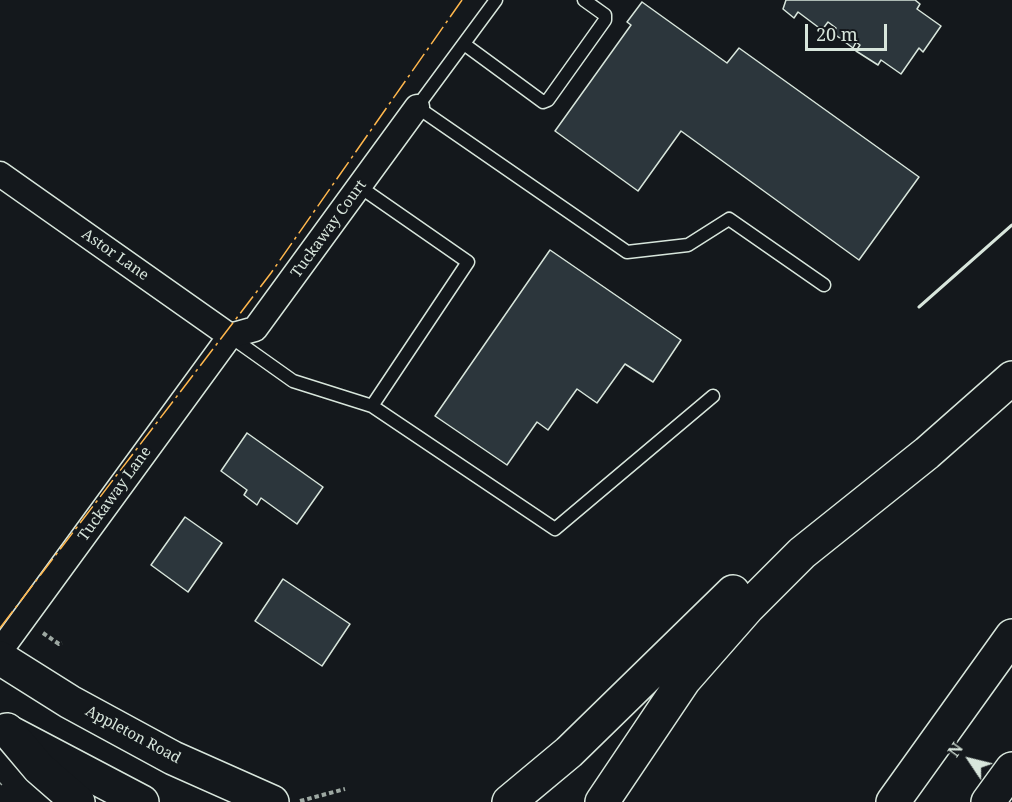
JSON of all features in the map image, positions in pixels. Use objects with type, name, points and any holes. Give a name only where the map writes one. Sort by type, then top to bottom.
[{"type":"main road","points":[[603,802],[657,718],[711,646],[802,553],[927,453],[1012,378]]},
{"type":"main road","points":[[509,802],[569,752],[737,588],[802,553]]},
{"type":"main road","points":[[892,802],[1012,636]]},
{"type":"main road","name":"Appleton Road","points":[[0,658],[70,702],[173,758],[272,802]]},
{"type":"main road","points":[[2,731],[78,802]]},
{"type":"main road","points":[[2,731],[142,802]]},
{"type":"main road","points":[[988,802],[1012,769]]},
{"type":"street","name":"Tuckaway Court","points":[[230,336],[255,329],[417,106]]},
{"type":"street","name":"Astor Lane","points":[[0,174],[230,336]]},
{"type":"street","name":"Tuckaway Lane","points":[[0,651],[230,336]]},
{"type":"lane","points":[[496,0],[417,106],[627,252],[688,245],[729,219],[824,285]]},
{"type":"lane","points":[[464,44],[543,102],[548,100],[605,21],[605,15],[584,0]]},
{"type":"lane","points":[[360,187],[468,262],[372,406]]},
{"type":"lane","points":[[230,336],[293,381],[372,406],[555,529],[713,396]]},
{"type":"path","points":[[296,802],[345,789]]},
{"type":"building","points":[[786,0],[915,0],[920,4],[917,9],[941,26],[923,52],[919,48],[901,74],[881,60],[878,65],[856,51],[860,45],[856,42],[853,48],[833,33],[836,28],[828,22],[822,30],[798,12],[794,18],[783,9]]},
{"type":"building","points":[[642,2],[727,63],[739,48],[919,177],[859,260],[681,131],[638,191],[555,131],[631,25],[627,22]]},
{"type":"building","points":[[550,250],[681,340],[653,382],[625,364],[597,403],[577,389],[548,430],[537,422],[507,465],[435,416]]},
{"type":"building","points":[[247,433],[323,487],[297,524],[261,498],[257,505],[244,495],[247,490],[221,471]]},
{"type":"building","points":[[185,517],[222,543],[188,592],[151,565]]},
{"type":"building","points":[[283,579],[350,624],[322,666],[255,621]]},
{"type":"wall","points":[[919,307],[1012,225]]},
{"type":"power","points":[[0,628],[271,273],[462,0]]}]
